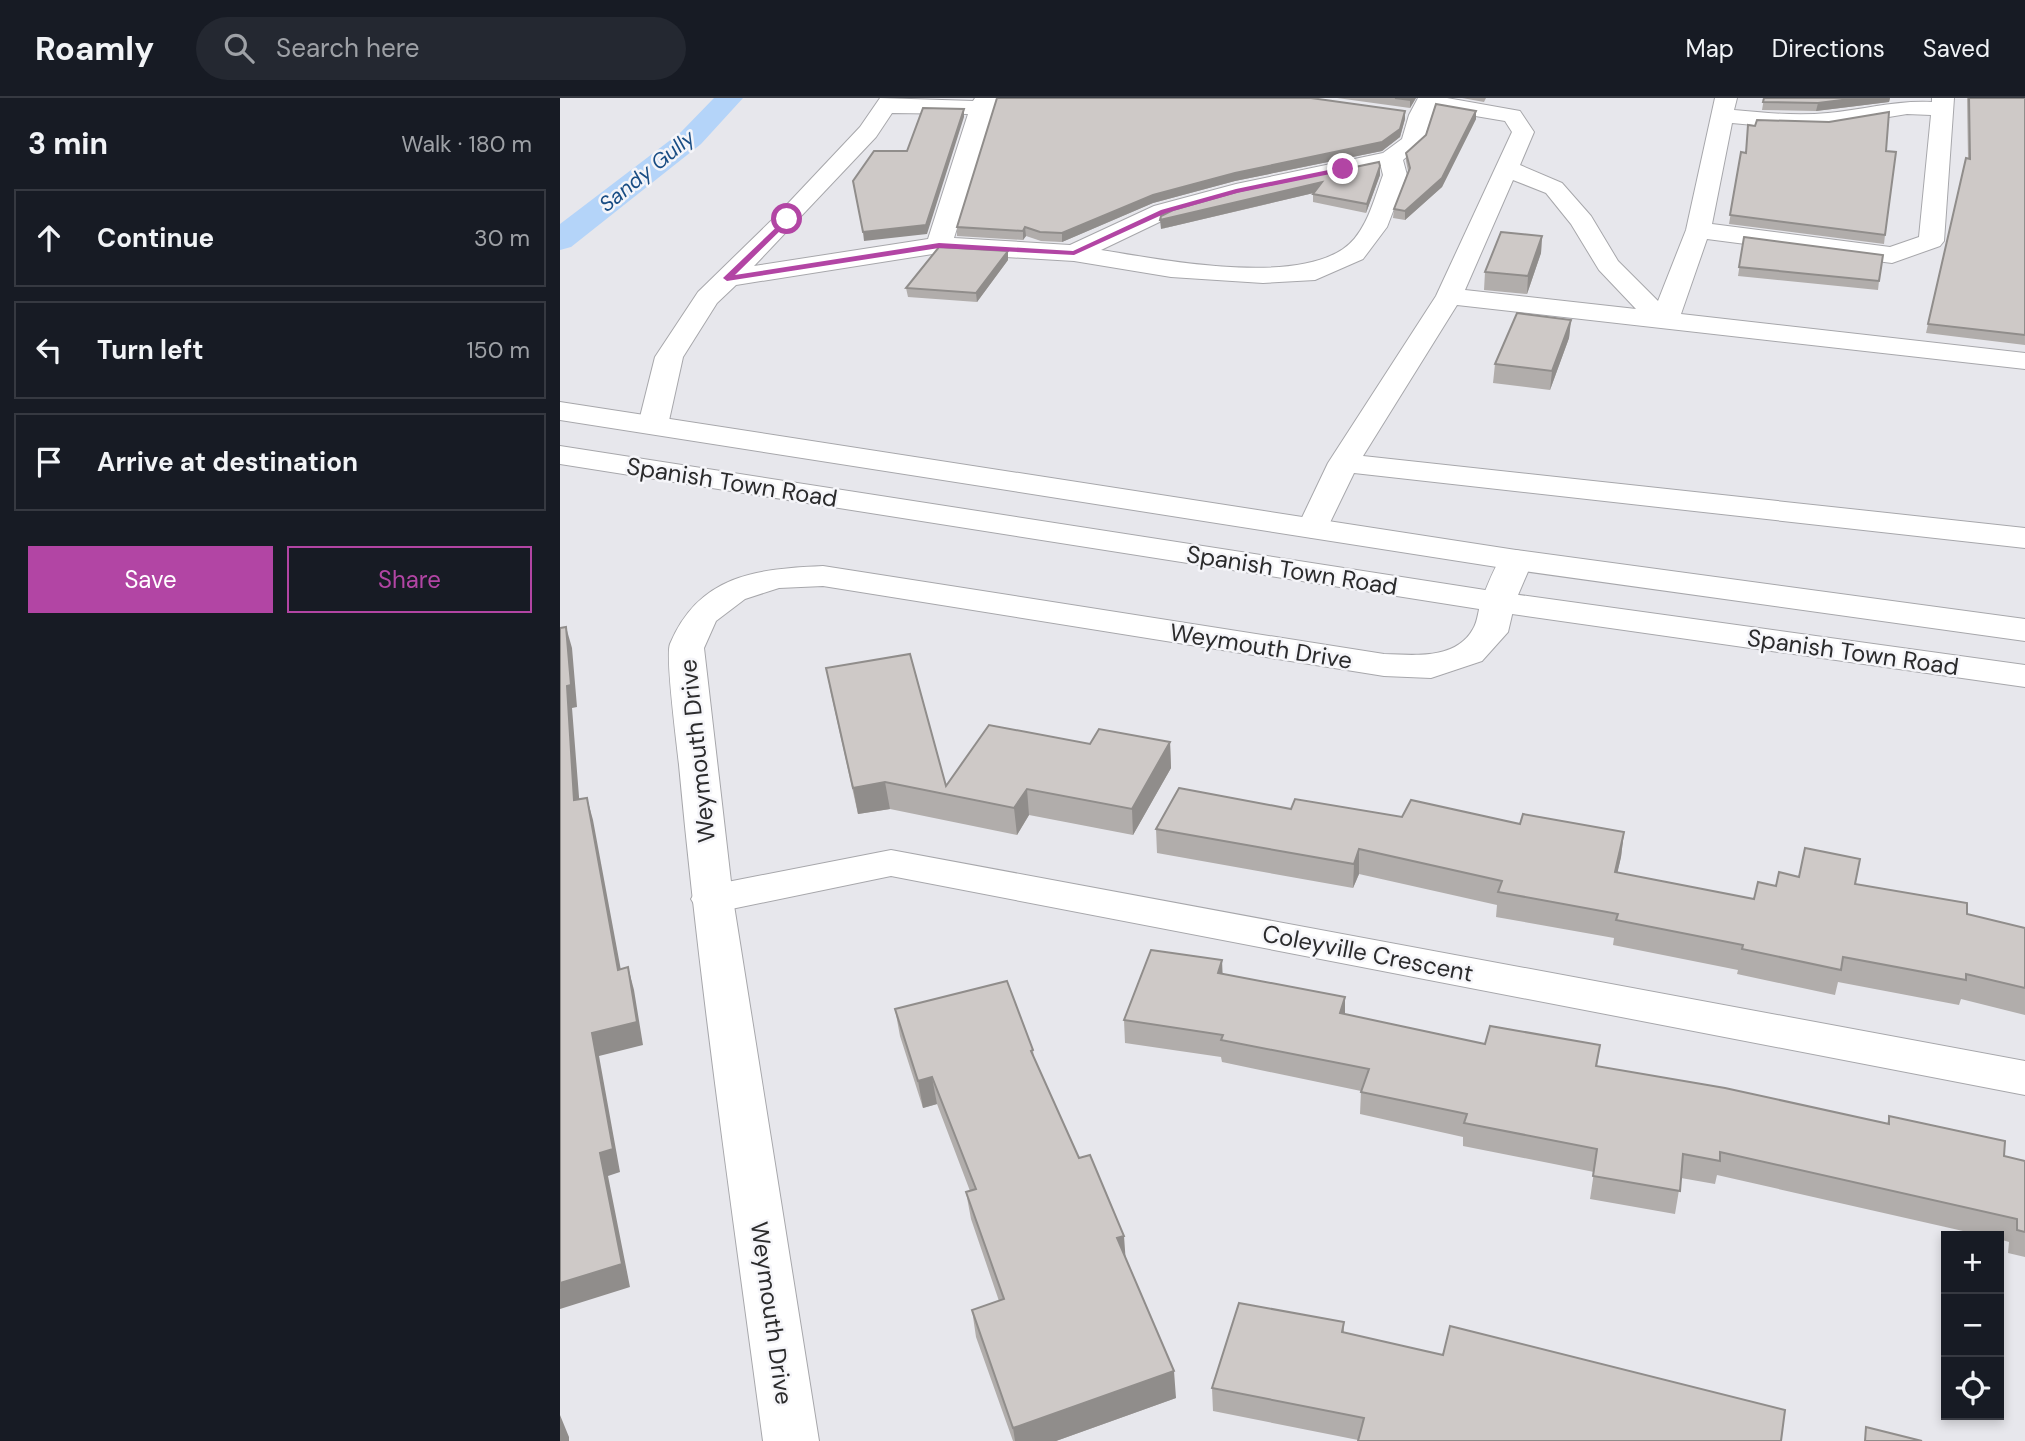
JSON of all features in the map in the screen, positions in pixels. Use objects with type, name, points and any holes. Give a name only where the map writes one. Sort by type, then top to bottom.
[{"type":"main road","points":[[1074,253],[1163,211],[1236,191],[1391,158],[1412,142],[1428,100],[1512,117],[1524,132],[1448,296],[1343,463],[1313,528]]},
{"type":"main road","points":[[653,425],[668,357],[707,299],[868,132],[887,102],[983,103],[939,246]]},
{"type":"main road","points":[[1664,322],[1698,230],[1724,107],[1784,121],[1828,120],[1942,104],[1931,241],[1892,255],[1698,230]]},
{"type":"main road","points":[[727,278],[939,246],[1074,253],[1171,269],[1263,275],[1315,271],[1354,254],[1378,222],[1395,175],[1391,158]]},
{"type":"main road","points":[[1506,169],[1554,188],[1582,221],[1608,265],[1664,322]]},
{"type":"main road","points":[[1448,296],[2025,361]]},
{"type":"main road","name":"Spanish Town Road","points":[[560,411],[1516,560],[2025,630]]},
{"type":"main road","name":"Spanish Town Road","points":[[568,456],[1498,602],[2025,676]]},
{"type":"main road","points":[[1343,463],[2025,538]]},
{"type":"main road","name":"Weymouth Drive","points":[[791,1441],[712,899],[686,648],[701,616],[733,592],[775,578],[823,576],[1384,665],[1431,667],[1469,653],[1490,632],[1498,602],[1516,560]]},
{"type":"main road","name":"Coleyville Crescent","points":[[712,899],[891,863],[2025,1078]]},
{"type":"building","points":[[997,98],[1311,98],[1405,111],[1400,129],[1382,142],[1235,173],[1153,195],[1062,233],[1040,232],[1025,227],[1023,231],[957,227]]},
{"type":"building","points":[[1764,98],[1858,98],[1818,103],[1763,102]]},
{"type":"building","points":[[1969,98],[2025,98],[2025,335],[1928,324],[1966,158],[1970,159]]},
{"type":"building","points":[[1436,104],[1476,111],[1442,178],[1405,211],[1394,209],[1410,168],[1406,153],[1426,135]]},
{"type":"building","points":[[923,108],[964,109],[926,225],[863,232],[853,181],[874,151],[907,151]]},
{"type":"building","points":[[1889,112],[1886,151],[1896,152],[1885,235],[1730,215],[1741,152],[1746,153],[1748,125],[1755,126],[1757,120],[1829,122]]},
{"type":"building","points":[[1379,162],[1367,204],[1313,194],[1322,182],[1160,220],[1161,216],[1173,210],[1240,191]]},
{"type":"building","points":[[1501,232],[1542,236],[1528,276],[1485,272]]},
{"type":"building","points":[[1744,237],[1883,255],[1879,281],[1739,267]]},
{"type":"building","points":[[939,247],[1008,251],[976,293],[906,288]]},
{"type":"building","points":[[1517,313],[1571,320],[1552,371],[1495,364]]},
{"type":"building","points":[[566,627],[571,685],[567,686],[574,800],[587,798],[618,970],[628,967],[637,1022],[592,1033],[613,1149],[600,1153],[622,1264],[560,1283],[560,628]]},
{"type":"building","points":[[910,654],[946,786],[989,725],[1090,744],[1099,729],[1170,742],[1132,809],[1027,789],[1014,808],[885,782],[853,788],[826,668]]},
{"type":"building","points":[[1179,788],[1291,809],[1295,799],[1402,817],[1411,800],[1520,824],[1523,814],[1624,832],[1615,872],[1754,899],[1758,882],[1776,886],[1779,872],[1799,877],[1805,848],[1860,859],[1855,884],[1967,903],[1967,914],[2025,928],[2025,988],[1966,974],[1966,980],[1843,957],[1841,970],[1742,949],[1743,945],[1616,920],[1618,914],[1498,892],[1502,881],[1359,849],[1354,864],[1156,829]]},
{"type":"building","points":[[1151,950],[1222,960],[1218,973],[1345,997],[1340,1013],[1485,1044],[1490,1026],[1600,1045],[1596,1066],[1725,1088],[1889,1124],[1889,1116],[2005,1141],[2004,1156],[2025,1161],[2025,1232],[2017,1230],[2017,1219],[1720,1152],[1720,1161],[1683,1154],[1680,1191],[1593,1176],[1597,1149],[1464,1123],[1467,1114],[1361,1092],[1369,1069],[1221,1040],[1223,1035],[1124,1020]]},
{"type":"building","points":[[1007,981],[1033,1050],[1031,1051],[1079,1158],[1090,1155],[1124,1236],[1117,1238],[1174,1371],[1013,1428],[972,1310],[1004,1299],[966,1192],[976,1189],[932,1077],[918,1081],[895,1009]]},
{"type":"building","points":[[1239,1303],[1344,1322],[1342,1332],[1443,1355],[1450,1326],[1785,1410],[1781,1441],[1358,1441],[1364,1418],[1212,1388]]},
{"type":"building","points":[[1866,1427],[1922,1441],[1865,1441]]},
{"type":"waterway","name":"Sandy Gully","points":[[560,240],[691,138],[729,98]]},
{"type":"route","points":[[787,219],[727,278],[939,246],[1074,253],[1163,211],[1236,191],[1343,169]]}]
